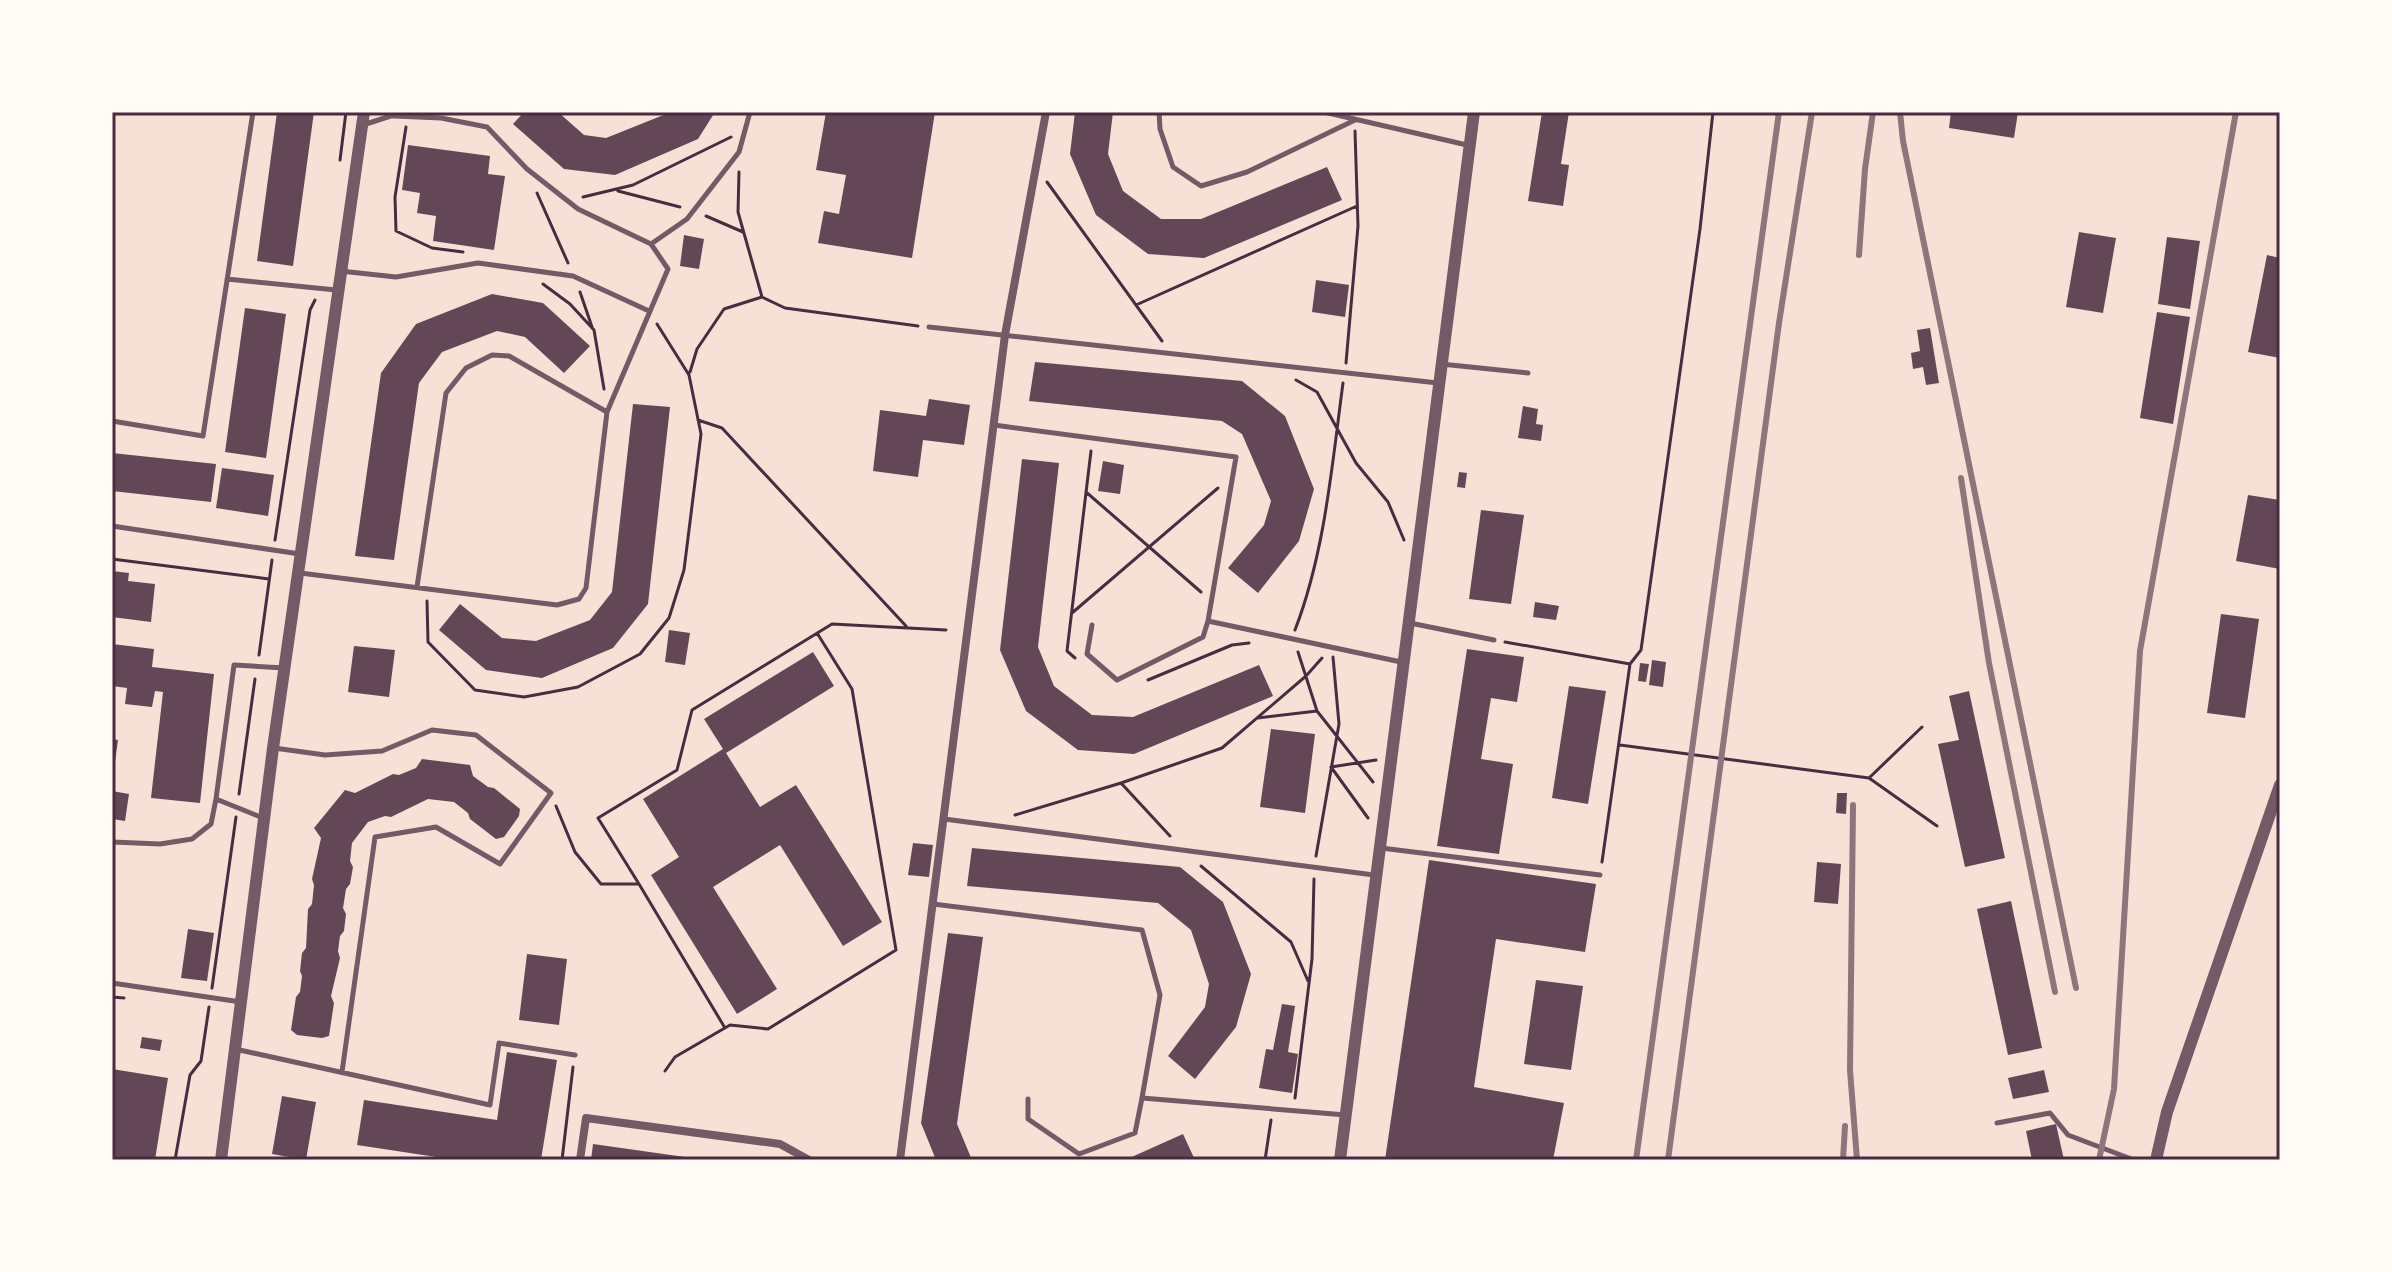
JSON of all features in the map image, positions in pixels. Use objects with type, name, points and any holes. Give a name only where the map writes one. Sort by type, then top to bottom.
[{"type":"street","points":[[900,1160],[1005,335],[1046,112]]},
{"type":"street","points":[[1340,1160],[1474,112]]},
{"type":"street","points":[[221,1160],[273,748],[363,118]]},
{"type":"street","points":[[2156,1160],[2167,1112],[2280,785]]},
{"type":"street","points":[[580,1160],[586,1118],[780,1144],[809,1160]]},
{"type":"lane","points":[[112,421],[203,436],[253,112]]},
{"type":"lane","points":[[394,116],[403,112]]},
{"type":"lane","points":[[651,244],[687,219],[739,152],[750,112]]},
{"type":"lane","points":[[1159,112],[1160,129],[1173,167],[1201,186],[1247,172],[1355,120]]},
{"type":"lane","points":[[1324,112],[1469,145]]},
{"type":"lane","points":[[297,572],[557,605],[579,599],[586,588],[607,412],[668,269],[651,244],[578,209],[527,169],[487,127],[441,118],[363,118]]},
{"type":"lane","points":[[340,271],[396,277],[478,263],[573,276],[649,311]]},
{"type":"lane","points":[[227,279],[337,290]]},
{"type":"lane","points":[[929,327],[1439,383]]},
{"type":"lane","points":[[417,587],[446,393],[466,368],[492,355],[509,356],[607,412]]},
{"type":"lane","points":[[1440,364],[1528,373]]},
{"type":"lane","points":[[994,425],[1236,457],[1203,637],[1117,680],[1087,654],[1092,625]]},
{"type":"lane","points":[[112,526],[300,554]]},
{"type":"lane","points":[[1208,621],[1404,663]]},
{"type":"lane","points":[[1409,623],[1494,640]]},
{"type":"lane","points":[[112,842],[160,844],[192,839],[211,824],[234,665],[284,668]]},
{"type":"lane","points":[[273,748],[325,755],[382,751],[432,730],[476,735],[551,793],[500,864],[436,827],[375,837],[342,1072]]},
{"type":"lane","points":[[216,799],[264,818]]},
{"type":"lane","points":[[943,819],[1377,876]]},
{"type":"lane","points":[[1380,848],[1600,875]]},
{"type":"lane","points":[[933,904],[1142,930],[1160,995],[1135,1133],[1079,1154],[1028,1119],[1028,1099]]},
{"type":"lane","points":[[112,983],[241,1002]]},
{"type":"lane","points":[[235,1049],[490,1105],[499,1043],[575,1055]]},
{"type":"lane","points":[[1142,1098],[1347,1115]]},
{"type":"lane","points":[[1997,1123],[2050,1113],[2068,1135],[2134,1160]]},
{"type":"path","points":[[338,171],[346,112]]},
{"type":"path","points":[[1600,875],[1630,664],[1641,650],[1700,229],[1713,112]]},
{"type":"path","points":[[568,201],[633,185],[745,130]]},
{"type":"path","points":[[739,152],[738,212],[762,297]]},
{"type":"path","points":[[1036,166],[1170,352]]},
{"type":"path","points":[[527,169],[594,330]]},
{"type":"path","points":[[1136,305],[1357,206]]},
{"type":"path","points":[[175,1160],[190,1075],[201,1061],[310,310],[323,288]]},
{"type":"path","points":[[689,375],[697,349],[724,309],[762,297],[785,308],[929,327]]},
{"type":"path","points":[[427,588],[428,642],[475,690],[524,697],[578,687],[640,654],[669,618],[684,570],[701,434],[689,375],[649,311]]},
{"type":"path","points":[[1289,376],[1317,392],[1356,463],[1388,502],[1404,542]]},
{"type":"path","points":[[698,420],[722,428],[908,628]]},
{"type":"path","points":[[1077,659],[1067,651],[1093,438]]},
{"type":"path","points":[[1072,613],[1233,475]]},
{"type":"path","points":[[1086,492],[1211,600]]},
{"type":"path","points":[[112,559],[269,579]]},
{"type":"path","points":[[725,1028],[598,818],[677,770],[692,710],[832,624],[946,630]]},
{"type":"path","points":[[665,1071],[675,1057],[730,1025],[768,1029],[896,950],[852,689],[817,633]]},
{"type":"path","points":[[1292,638],[1317,711],[1380,791]]},
{"type":"path","points":[[1145,681],[1232,645],[1262,641]]},
{"type":"path","points":[[1505,642],[1630,664]]},
{"type":"path","points":[[1015,815],[1222,748],[1306,676],[1332,646]]},
{"type":"path","points":[[1294,1111],[1312,959],[1314,866],[1339,724],[1332,646]]},
{"type":"path","points":[[1257,718],[1317,711]]},
{"type":"path","points":[[1869,778],[1922,727]]},
{"type":"path","points":[[1620,745],[1869,778],[1937,826]]},
{"type":"path","points":[[1331,767],[1384,758]]},
{"type":"path","points":[[1331,767],[1375,828]]},
{"type":"path","points":[[1121,783],[1181,849],[1291,942],[1309,985]]},
{"type":"path","points":[[551,793],[575,852],[601,884],[639,884]]},
{"type":"path","points":[[562,1160],[575,1055]]},
{"type":"path","points":[[1265,1160],[1273,1109]]},
{"type":"building","points":[[277,112],[314,112],[293,266],[257,261]]},
{"type":"building","points":[[524,112],[558,112],[584,135],[606,138],[671,112],[715,112],[698,139],[615,175],[564,169],[513,124]]},
{"type":"building","points":[[826,112],[935,112],[912,258],[818,243],[824,211],[839,214],[846,175],[816,170]]},
{"type":"building","points":[[1075,112],[1113,112],[1108,154],[1123,191],[1161,219],[1201,219],[1327,167],[1342,200],[1204,258],[1148,254],[1096,215],[1070,154]]},
{"type":"building","points":[[1542,112],[1569,112],[1561,164],[1569,165],[1563,206],[1528,201]]},
{"type":"building","points":[[1951,112],[2018,112],[2014,138],[1949,128]]},
{"type":"building","points":[[408,145],[490,156],[488,174],[505,176],[494,250],[433,241],[436,216],[417,213],[420,193],[402,190]]},
{"type":"building","points":[[2079,232],[2116,238],[2103,313],[2066,307]]},
{"type":"building","points":[[684,235],[704,239],[699,269],[680,266]]},
{"type":"building","points":[[2167,237],[2200,241],[2190,309],[2158,304]]},
{"type":"building","points":[[2267,255],[2280,258],[2280,358],[2248,352]]},
{"type":"building","points":[[1316,280],[1349,285],[1345,317],[1312,312]]},
{"type":"building","points":[[492,294],[543,303],[590,346],[564,373],[525,337],[497,331],[442,352],[419,383],[394,560],[355,556],[381,373],[416,324]]},
{"type":"building","points":[[245,308],[286,314],[266,458],[225,452]]},
{"type":"building","points":[[2157,312],[2190,317],[2173,424],[2140,418]]},
{"type":"building","points":[[1930,328],[1939,383],[1926,385],[1923,367],[1913,369],[1911,353],[1920,351],[1917,330]]},
{"type":"building","points":[[1035,362],[1242,381],[1285,416],[1314,489],[1299,541],[1258,593],[1228,568],[1264,525],[1271,501],[1242,434],[1222,421],[1029,401]]},
{"type":"building","points":[[929,399],[970,405],[964,445],[923,440],[918,477],[873,471],[880,410],[926,416]]},
{"type":"building","points":[[633,404],[670,407],[648,604],[613,648],[542,678],[486,670],[439,630],[460,604],[502,638],[536,641],[590,620],[612,592]]},
{"type":"building","points":[[1523,406],[1538,409],[1536,424],[1543,425],[1541,441],[1518,438]]},
{"type":"building","points":[[112,453],[216,464],[211,502],[112,491]]},
{"type":"building","points":[[1022,459],[1059,463],[1038,647],[1054,686],[1092,715],[1133,717],[1259,665],[1273,696],[1134,754],[1078,750],[1026,711],[1000,650]]},
{"type":"building","points":[[1103,461],[1124,465],[1120,494],[1098,491]]},
{"type":"building","points":[[222,468],[274,475],[268,516],[216,508]]},
{"type":"building","points":[[1459,472],[1467,473],[1465,488],[1457,487]]},
{"type":"building","points":[[2248,495],[2280,500],[2280,569],[2236,561]]},
{"type":"building","points":[[1481,510],[1524,515],[1511,604],[1469,599]]},
{"type":"building","points":[[112,571],[129,573],[128,581],[155,584],[151,622],[112,617]]},
{"type":"building","points":[[1535,602],[1559,606],[1556,620],[1533,617]]},
{"type":"building","points":[[2221,614],[2259,619],[2245,718],[2207,713]]},
{"type":"building","points":[[669,630],[690,633],[685,665],[665,662]]},
{"type":"building","points":[[112,644],[154,649],[152,667],[214,674],[200,803],[151,798],[163,692],[155,691],[152,707],[125,704],[127,688],[112,686]]},
{"type":"building","points":[[354,646],[395,650],[389,697],[348,692]]},
{"type":"building","points":[[1467,649],[1524,657],[1517,702],[1491,698],[1481,759],[1513,764],[1499,854],[1437,846]]},
{"type":"building","points":[[813,652],[834,686],[726,753],[760,807],[796,785],[882,922],[843,946],[780,845],[713,887],[777,989],[737,1014],[651,875],[679,857],[643,799],[723,749],[704,719]]},
{"type":"building","points":[[1652,660],[1666,662],[1663,687],[1649,685]]},
{"type":"building","points":[[1640,663],[1649,664],[1646,682],[1638,681]]},
{"type":"building","points":[[1569,686],[1606,691],[1588,804],[1552,798]]},
{"type":"building","points":[[1969,691],[2005,858],[1965,867],[1938,744],[1959,740],[1949,696]]},
{"type":"building","points":[[1271,729],[1315,734],[1305,813],[1260,807]]},
{"type":"building","points":[[112,739],[118,740],[114,769],[112,769]]},
{"type":"building","points":[[422,759],[470,765],[473,776],[520,809],[519,816],[504,837],[496,839],[454,802],[428,799],[391,817],[368,822],[352,843],[350,861],[353,867],[343,908],[346,914],[331,996],[334,1003],[329,1036],[297,1035],[291,1030],[296,997],[300,992],[308,909],[312,904],[312,879],[321,838],[314,828],[345,790],[355,793],[393,774],[399,775],[416,768]]},
{"type":"building","points":[[112,791],[129,794],[125,821],[112,819]]},
{"type":"building","points":[[1837,793],[1847,793],[1846,814],[1836,813]]},
{"type":"building","points":[[913,843],[933,845],[929,877],[908,875]]},
{"type":"building","points":[[972,848],[1180,867],[1223,902],[1251,974],[1236,1027],[1195,1079],[1168,1056],[1205,1007],[1209,984],[1191,930],[1158,903],[967,886]]},
{"type":"building","points":[[1429,860],[1596,884],[1585,952],[1496,939],[1474,1087],[1564,1103],[1553,1160],[1385,1160]]},
{"type":"building","points":[[1817,862],[1841,864],[1838,904],[1814,902]]},
{"type":"building","points":[[2011,901],[2042,1048],[2008,1055],[1977,909]]},
{"type":"building","points":[[188,929],[214,933],[207,981],[181,978]]},
{"type":"building","points":[[948,933],[983,937],[957,1124],[972,1160],[936,1160],[921,1123]]},
{"type":"building","points":[[527,954],[567,959],[559,1025],[519,1020]]},
{"type":"building","points":[[1536,980],[1583,986],[1571,1070],[1524,1064]]},
{"type":"building","points":[[1282,1004],[1295,1006],[1288,1052],[1298,1054],[1292,1093],[1259,1088],[1266,1049],[1273,1050]]},
{"type":"building","points":[[142,1037],[162,1040],[160,1051],[140,1048]]},
{"type":"building","points":[[507,1052],[557,1060],[541,1160],[456,1160],[357,1145],[364,1100],[497,1120]]},
{"type":"building","points":[[112,1069],[168,1078],[155,1160],[112,1158]]},
{"type":"building","points":[[2044,1070],[2049,1092],[2013,1099],[2008,1078]]},
{"type":"building","points":[[282,1096],[316,1102],[306,1160],[272,1154]]},
{"type":"building","points":[[2056,1124],[2064,1160],[2032,1160],[2026,1131]]},
{"type":"building","points":[[1183,1134],[1195,1160],[1125,1160]]},
{"type":"building","points":[[593,1144],[692,1158],[591,1160]]},
{"type":"railway","points":[[1636,1160],[1779,112]]},
{"type":"railway","points":[[1668,1160],[1779,323],[1812,112]]},
{"type":"railway","points":[[1859,255],[1865,169],[1873,112]]},
{"type":"railway","points":[[1900,112],[1903,141],[2076,988]]},
{"type":"railway","points":[[2099,1160],[2114,1089],[2140,651],[2236,112]]},
{"type":"railway","points":[[1961,478],[1989,663],[2055,992]]},
{"type":"railway","points":[[1853,805],[1850,1070],[1857,1160]]},
{"type":"railway","points":[[1843,1160],[1845,1126]]}]
